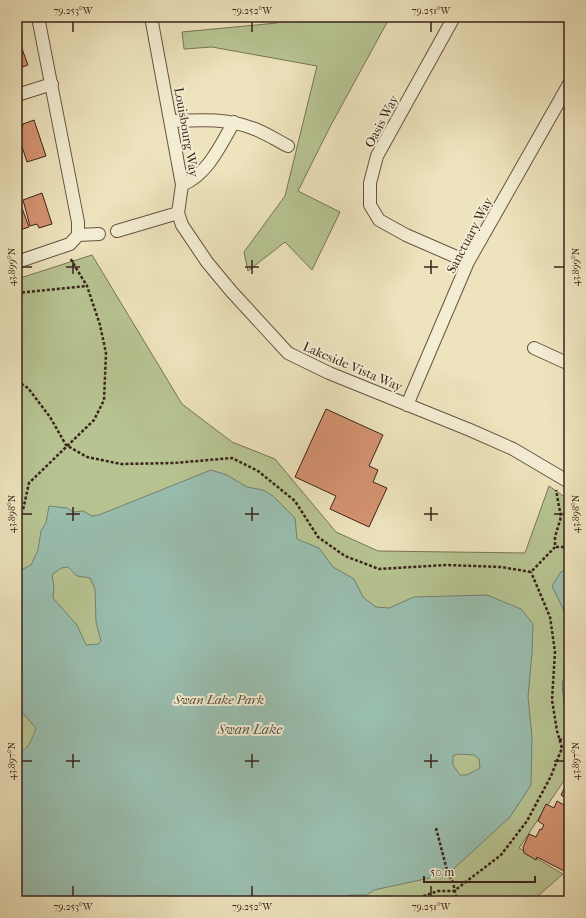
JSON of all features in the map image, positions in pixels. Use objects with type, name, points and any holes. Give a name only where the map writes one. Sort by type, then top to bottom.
[{"type":"street","points":[[17,262],[70,244],[78,235],[78,222],[38,17]]},
{"type":"street","name":"Louisbourg Way","points":[[151,17],[172,121],[177,163],[182,185],[178,213]]},
{"type":"street","name":"Oasis Way","points":[[454,17],[377,156],[370,183],[370,205],[379,220],[406,235],[468,262]]},
{"type":"street","points":[[17,95],[52,84]]},
{"type":"street","name":"Sanctuary Way","points":[[407,405],[468,262],[569,84]]},
{"type":"street","points":[[172,121],[204,120],[234,122],[253,128],[288,146]]},
{"type":"street","points":[[182,185],[195,180],[204,170],[234,122]]},
{"type":"street","points":[[117,231],[178,213]]},
{"type":"street","name":"Lakeside Vista Way","points":[[178,213],[182,225],[207,262],[231,291],[288,353],[329,373],[477,433],[513,450],[553,472],[568,478]]},
{"type":"street","points":[[78,235],[99,234]]},
{"type":"street","points":[[534,348],[569,364]]},
{"type":"path","points":[[17,517],[23,510],[29,483],[66,445],[94,420],[104,400],[106,353],[100,325],[87,286],[73,265],[65,246]]},
{"type":"path","points":[[17,292],[87,286]]},
{"type":"path","points":[[17,381],[28,388],[50,417],[66,445],[87,457],[121,464],[174,463],[232,458],[258,471],[295,501],[318,537],[345,556],[379,569],[446,565],[501,567],[531,572]]},
{"type":"path","points":[[531,572],[556,547],[556,537],[561,517],[553,472]]},
{"type":"path","points":[[556,547],[569,547]]},
{"type":"path","points":[[409,901],[438,891],[454,890],[501,855],[526,821],[551,776],[562,748],[559,740],[552,700],[555,652],[550,617],[531,572]]},
{"type":"path","points":[[559,740],[569,738]]},
{"type":"path","points":[[436,828],[448,874],[453,882],[457,901]]},
{"type":"green space","points":[[277,17],[390,17],[331,125],[298,191],[340,212],[312,270],[285,242],[248,271],[244,252],[285,196],[317,66],[212,47],[184,49],[182,32],[277,23]]},
{"type":"green space","name":"Swan Lake","points":[[92,255],[182,404],[232,442],[275,459],[336,532],[378,551],[525,553],[549,486],[569,500],[569,773],[519,848],[563,874],[532,901],[480,901],[472,899],[461,901],[17,901],[17,279]]},
{"type":"water","name":"Swan Lake","points":[[211,470],[227,475],[247,487],[263,490],[273,496],[295,518],[297,539],[319,548],[333,567],[354,579],[363,597],[376,607],[389,608],[414,597],[487,595],[521,609],[533,624],[528,697],[532,737],[531,785],[510,817],[448,874],[374,890],[367,895],[350,895],[336,901],[17,901],[17,752],[21,752],[27,747],[36,728],[21,711],[17,700],[17,572],[31,565],[38,550],[41,531],[46,523],[49,506],[67,508],[73,512],[83,511],[92,516],[99,515]],"holes":[[[68,567],[77,576],[90,578],[95,589],[96,622],[101,641],[98,644],[86,645],[77,625],[53,598],[54,587],[52,575],[61,568]],[[458,754],[474,755],[479,759],[480,768],[467,775],[460,775],[453,765],[453,756]]]},
{"type":"water","points":[[569,567],[569,621],[552,586],[560,573]]},
{"type":"water","points":[[569,666],[569,708],[564,704],[562,683]]},
{"type":"building","points":[[17,35],[28,65],[17,69]]},
{"type":"building","points":[[34,120],[46,156],[27,162],[17,131],[22,129],[23,124]]},
{"type":"building","points":[[17,143],[22,158],[17,160]]},
{"type":"building","points":[[42,193],[52,224],[39,228],[37,224],[30,226],[23,200]]},
{"type":"building","points":[[17,200],[19,200],[29,227],[17,231]]},
{"type":"building","points":[[326,409],[383,435],[369,466],[378,470],[373,482],[387,488],[369,527],[330,509],[336,496],[295,477]]},
{"type":"building","points":[[569,779],[568,873],[537,857],[536,860],[524,853],[523,847],[529,834],[536,837],[544,825],[538,821],[546,804],[554,808],[557,801],[564,805],[567,799],[561,795]]},
{"type":"park label","name":"Swan Lake Park","points":[[219,699]]}]
